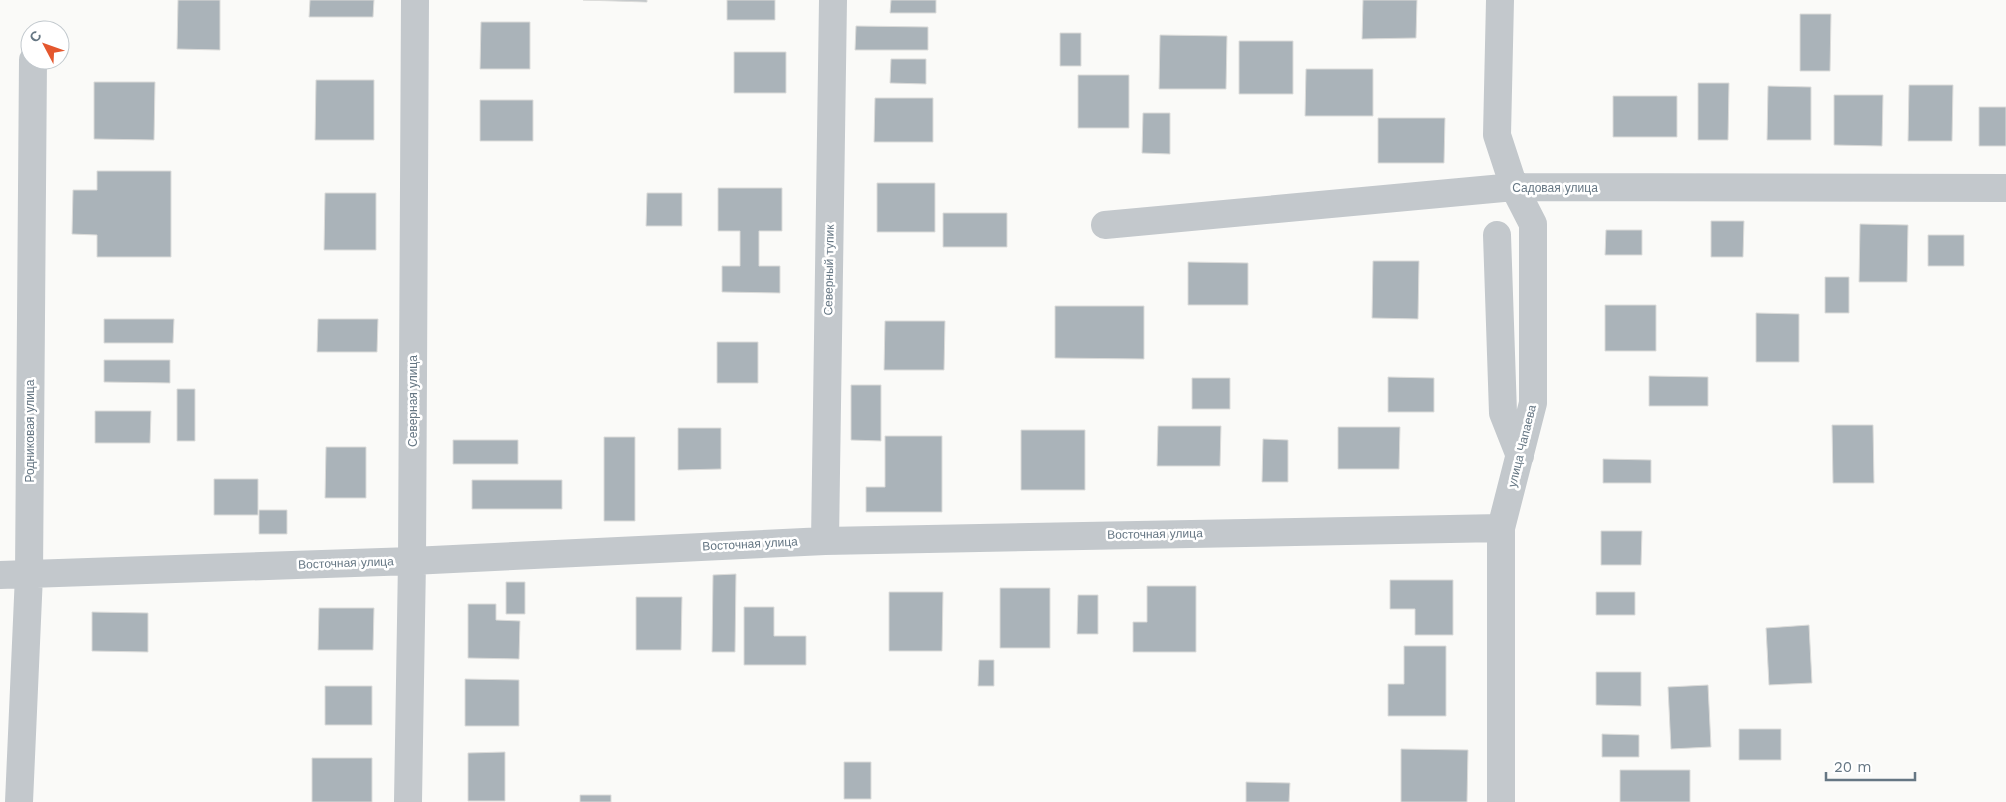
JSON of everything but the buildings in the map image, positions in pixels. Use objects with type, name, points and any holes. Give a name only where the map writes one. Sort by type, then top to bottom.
[{"type":"street","name":"Северная улица","points":[[408,802],[412,560],[415,0]]},
{"type":"street","name":"Северный тупик","points":[[825,541],[833,0]]},
{"type":"street","name":"улица Чапаева","points":[[1500,0],[1497,135],[1514,188],[1533,224],[1533,403],[1501,528],[1502,802]]},
{"type":"street","name":"Родниковая улица","points":[[19,802],[29,575],[33,70]]},
{"type":"street","name":"Садовая улица","points":[[1105,225],[1514,188],[2006,188]]},
{"type":"street","points":[[1497,235],[1503,413],[1520,456]]},
{"type":"street","name":"Восточная улица","points":[[0,575],[412,560],[825,541],[1501,528]]}]
